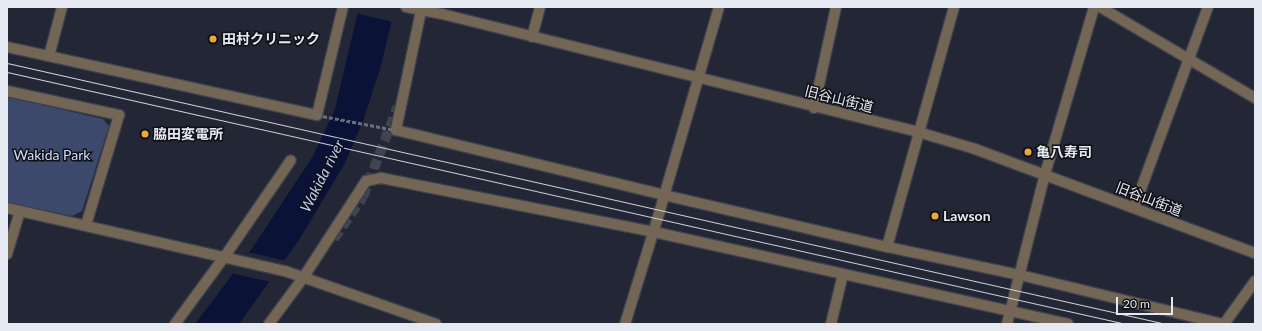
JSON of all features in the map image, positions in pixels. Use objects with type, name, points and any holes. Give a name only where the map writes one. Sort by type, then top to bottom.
[{"type":"street","points":[[49,56],[62,7]]},
{"type":"street","points":[[7,47],[317,115],[343,7]]},
{"type":"street","name":"旧谷山街道","points":[[406,7],[421,10],[443,11],[532,37],[814,108],[918,132],[975,149],[1045,174],[1255,253]]},
{"type":"street","points":[[532,37],[540,7]]},
{"type":"street","points":[[624,324],[654,232],[719,7]]},
{"type":"street","points":[[814,108],[836,7]]},
{"type":"street","points":[[887,247],[954,7]]},
{"type":"street","points":[[1007,324],[1045,174],[1094,7]]},
{"type":"street","points":[[1100,7],[1255,98]]},
{"type":"street","points":[[1134,208],[1208,7]]},
{"type":"street","points":[[421,10],[396,130],[664,195],[887,247],[1020,275],[1224,324],[1255,281]]},
{"type":"street","points":[[7,91],[119,116],[86,226]]},
{"type":"street","points":[[175,324],[225,256],[291,160]]},
{"type":"street","points":[[269,324],[303,278],[366,181],[381,178],[654,232],[1068,324]]},
{"type":"street","points":[[7,208],[225,256],[285,271],[436,324]]},
{"type":"street","points":[[7,254],[20,211]]},
{"type":"street","points":[[831,324],[843,274]]},
{"type":"path","points":[[317,115],[396,130]]},
{"type":"green space","name":"Wakida Park","points":[[7,97],[103,119],[109,126],[82,211],[72,216],[7,202]]},
{"type":"water","name":"Wakida river","points":[[359,7],[395,7],[381,66],[363,121],[345,163],[299,240],[239,324],[195,324],[253,247],[313,156],[335,109]]},
{"type":"pier","points":[[357,7],[397,7],[393,22],[355,13]]},
{"type":"pier","points":[[247,252],[287,261],[272,282],[230,273]]},
{"type":"tunnel","points":[[334,239],[363,197],[398,106]]},
{"type":"tram line","points":[[7,63],[1166,324]]},
{"type":"tram line","points":[[7,72],[1126,324]]},
{"type":"place","name":"田村クリニック","points":[[213,39]]},
{"type":"place","name":"脇田変電所","points":[[145,134]]},
{"type":"place","name":"亀八寿司","points":[[1028,152]]},
{"type":"place","name":"Lawson","points":[[935,216]]}]
